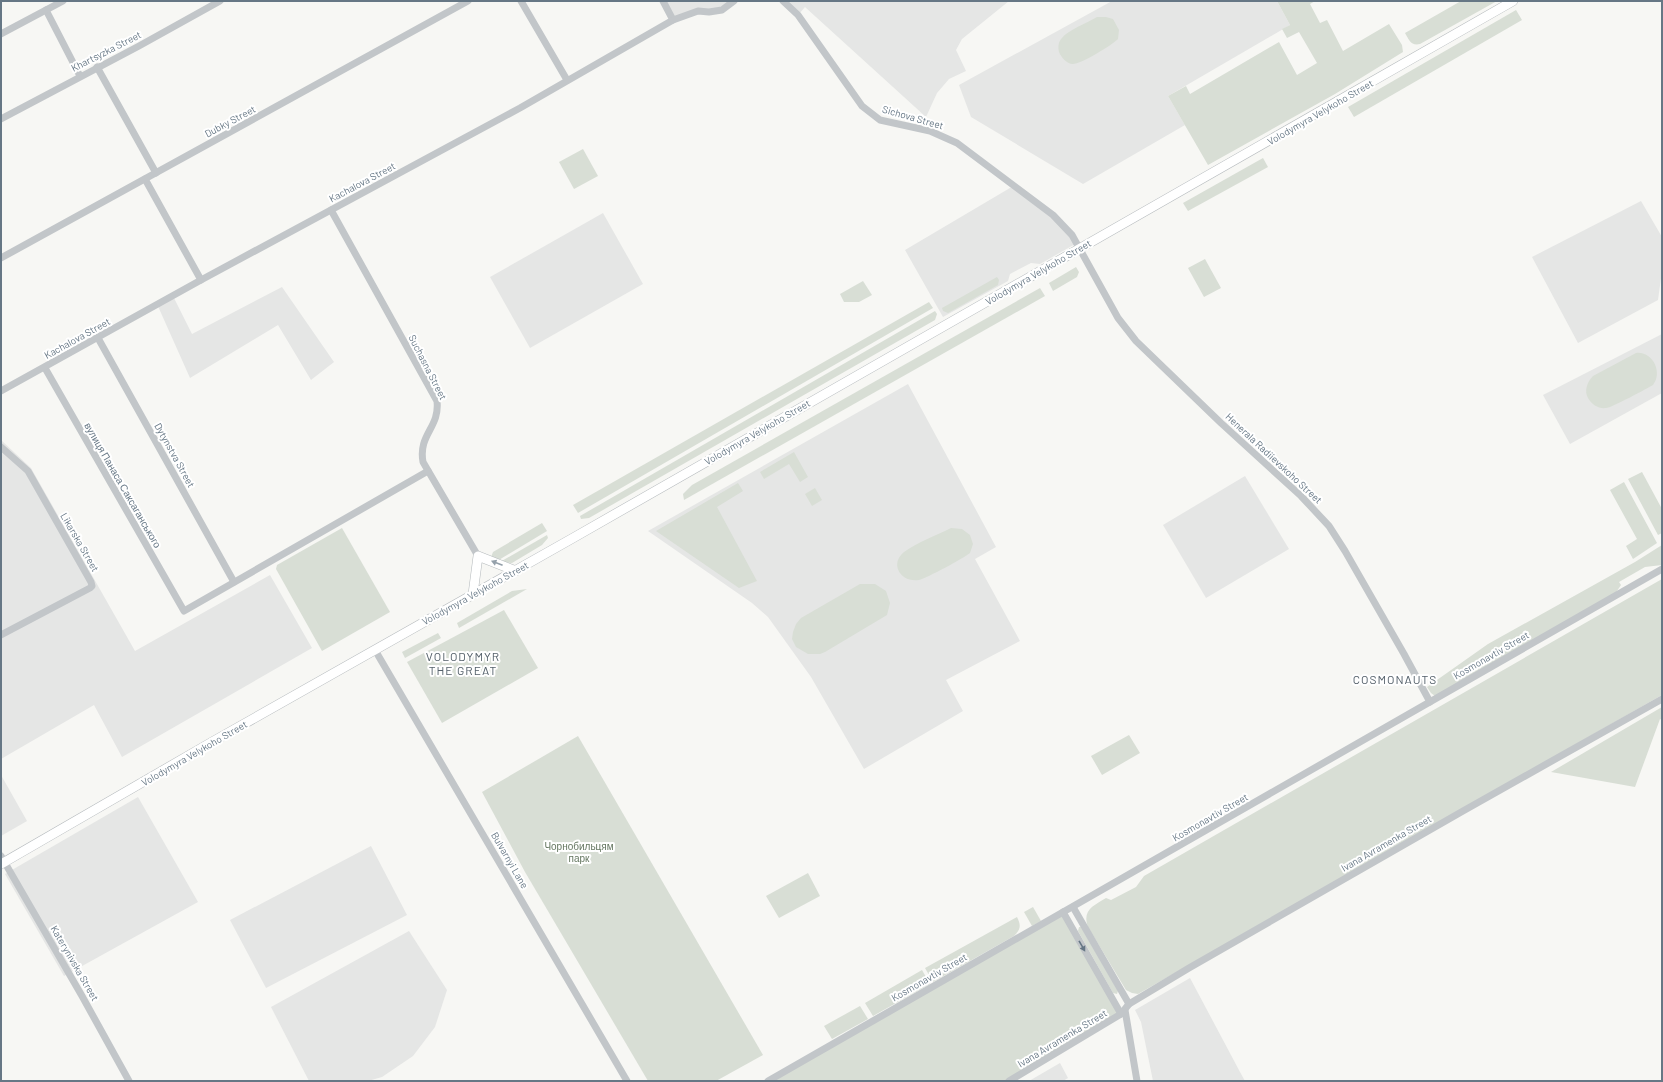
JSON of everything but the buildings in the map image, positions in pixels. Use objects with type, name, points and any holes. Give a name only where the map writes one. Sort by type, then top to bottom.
[{"type":"main road","name":"Volodymyra Velykoho Street","points":[[2,861],[516,571],[1513,1]]},
{"type":"main road","points":[[473,594],[478,556],[516,571]]},
{"type":"street","points":[[1,34],[63,1]]},
{"type":"street","name":"Khartsyzka Street","points":[[1,119],[220,1]]},
{"type":"street","name":"Dubky Street","points":[[1,258],[468,1]]},
{"type":"street","points":[[521,1],[567,80]]},
{"type":"street","points":[[663,1],[673,20]]},
{"type":"street","name":"Kachalova Street","points":[[1,392],[201,280],[520,108],[673,20],[698,11],[722,10],[734,1]]},
{"type":"street","name":"Sichova Street","points":[[783,1],[798,15],[862,106],[870,114],[880,120],[938,134],[957,143],[1053,215],[1072,235],[1080,249]]},
{"type":"street","points":[[46,10],[80,76]]},
{"type":"street","points":[[97,67],[156,173]]},
{"type":"street","points":[[145,179],[201,280]]},
{"type":"street","name":"Suchasna Street","points":[[332,210],[437,401],[438,411],[436,418],[423,444],[423,462],[478,556]]},
{"type":"street","name":"Henerala Radiievskoho Street","points":[[1080,249],[1118,318],[1136,341],[1221,423],[1300,496],[1328,526],[1345,552],[1401,648],[1430,702]]},
{"type":"street","name":"Dytynstva Street","points":[[98,338],[234,582]]},
{"type":"street","name":"вулиця Панаса Саксаганського","points":[[45,368],[184,611],[234,582]]},
{"type":"street","name":"Likarska Street","points":[[1,446],[28,471],[92,586],[1,635]]},
{"type":"street","points":[[234,582],[428,471]]},
{"type":"street","name":"Kosmonavtiv Street","points":[[768,1081],[1662,569]]},
{"type":"street","name":"Bulvarnyi Lane","points":[[375,650],[627,1081]]},
{"type":"street","name":"Ivana Avramenka Street","points":[[1009,1081],[1123,1012],[1129,1004],[1463,811],[1662,699]]},
{"type":"street","name":"Katerynivska Street","points":[[2,861],[79,990],[129,1081]]},
{"type":"street","points":[[1073,907],[1129,1004]]},
{"type":"street","points":[[1063,912],[1123,1012],[1137,1081]]},
{"type":"shaded area","points":[[663,1],[734,1],[709,12],[673,20]]},
{"type":"shaded area","points":[[783,1],[1009,1],[962,39],[956,50],[966,71],[949,79],[937,93],[926,117],[805,7],[798,15]]},
{"type":"shaded area","points":[[1112,1],[1277,1],[1290,25],[1168,96],[1185,125],[1083,184],[971,117],[959,85]]},
{"type":"shaded area","points":[[1015,185],[1053,215],[1077,243],[1040,264],[1031,263],[1010,274],[1008,281],[943,317],[905,250]]},
{"type":"shaded area","points":[[1641,201],[1662,237],[1662,271],[1658,300],[1578,343],[1532,257]]},
{"type":"shaded area","points":[[603,213],[643,284],[530,348],[490,277]]},
{"type":"shaded area","points":[[282,287],[334,362],[311,380],[278,325],[190,378],[157,304],[173,296],[192,334]]},
{"type":"shaded area","points":[[1662,334],[1662,393],[1570,444],[1543,395]]},
{"type":"shaded area","points":[[908,384],[996,547],[975,559],[1020,641],[946,680],[963,711],[864,769],[811,677],[768,617],[752,603],[648,531]]},
{"type":"shaded area","points":[[1,440],[31,468],[135,651],[270,575],[312,648],[122,757],[94,705],[1,759]]},
{"type":"shaded area","points":[[1245,476],[1289,549],[1206,598],[1163,525]]},
{"type":"shaded area","points":[[1,775],[27,821],[1,836]]},
{"type":"shaded area","points":[[138,797],[198,902],[64,976],[5,874]]},
{"type":"shaded area","points":[[371,846],[407,915],[266,988],[230,920]]},
{"type":"shaded area","points":[[409,931],[447,990],[435,1027],[413,1056],[382,1077],[368,1081],[309,1081],[271,1007]]},
{"type":"shaded area","points":[[1190,978],[1245,1081],[1153,1081],[1141,1022],[1135,1010]]},
{"type":"shaded area","points":[[1060,1063],[1068,1078],[1063,1081],[1029,1081]]},
{"type":"green space","points":[[1277,1],[1315,1],[1310,4],[1320,23],[1327,20],[1343,51],[1389,24],[1402,45],[1403,52],[1335,94],[1208,165],[1168,96],[1186,86],[1190,94],[1279,42],[1297,75],[1317,63],[1299,32],[1287,38],[1282,29],[1290,25]]},
{"type":"green space","points":[[1461,1],[1497,1],[1420,44],[1414,44],[1409,40],[1405,33]]},
{"type":"green space","points":[[1516,10],[1522,20],[1354,117],[1348,107]]},
{"type":"green space","points":[[1097,17],[1113,19],[1119,30],[1118,39],[1103,50],[1082,61],[1072,64],[1062,58],[1058,48],[1065,35]]},
{"type":"green space","points":[[583,149],[598,176],[574,189],[559,162]]},
{"type":"green space","points":[[1263,158],[1268,167],[1188,211],[1183,203]]},
{"type":"green space","points":[[1205,259],[1221,288],[1204,297],[1188,268]]},
{"type":"green space","points":[[1076,267],[1079,272],[1077,277],[1053,291],[1049,283]]},
{"type":"green space","points":[[997,277],[999,280],[998,285],[948,313],[943,311],[942,308]]},
{"type":"green space","points":[[863,281],[872,295],[859,302],[844,302],[840,294]]},
{"type":"green space","points":[[1040,288],[1045,296],[684,500],[683,494],[692,485]]},
{"type":"green space","points":[[929,302],[933,308],[578,513],[573,505]]},
{"type":"green space","points":[[935,311],[937,314],[935,320],[589,518],[581,519],[580,516]]},
{"type":"green space","points":[[1636,353],[1647,355],[1655,364],[1657,375],[1653,385],[1630,398],[1609,407],[1601,408],[1594,405],[1588,398],[1586,392],[1591,378]]},
{"type":"green space","points":[[794,452],[808,477],[800,482],[789,464],[764,479],[760,472]]},
{"type":"green space","points":[[1642,472],[1662,509],[1662,533],[1658,535],[1628,479]]},
{"type":"green space","points":[[1624,482],[1657,543],[1633,559],[1626,546],[1637,539],[1610,490]]},
{"type":"green space","points":[[738,483],[743,491],[717,507],[757,581],[739,588],[656,531]]},
{"type":"green space","points":[[815,488],[822,500],[812,506],[805,494]]},
{"type":"green space","points":[[542,523],[547,531],[497,561],[491,557],[493,552]]},
{"type":"green space","points":[[342,528],[390,612],[322,651],[276,569],[277,565]]},
{"type":"green space","points":[[951,528],[962,529],[970,535],[973,544],[970,553],[930,576],[919,580],[907,579],[902,576],[897,567],[897,562],[904,552],[920,542]]},
{"type":"green space","points":[[547,535],[548,538],[542,545],[512,563],[500,562]]},
{"type":"green space","points":[[1662,545],[1662,565],[1645,567],[1619,582],[1621,585],[1615,594],[1435,696],[1427,687],[1488,644],[1635,562]]},
{"type":"green space","points":[[1662,579],[1662,695],[1138,994],[1126,990],[1088,927],[1086,916],[1093,906],[1106,898],[1111,900],[1136,887],[1144,876]]},
{"type":"green space","points":[[860,584],[875,584],[886,591],[890,603],[887,615],[820,654],[808,654],[796,647],[792,639],[793,632],[796,624],[801,618]]},
{"type":"green space","points":[[527,589],[459,628],[457,623],[512,591]]},
{"type":"green space","points":[[504,610],[538,668],[442,723],[407,662]]},
{"type":"green space","points":[[438,633],[441,638],[405,658],[402,652]]},
{"type":"green space","points":[[1662,707],[1662,720],[1660,719],[1635,787],[1551,772]]},
{"type":"green space","points":[[1129,735],[1140,753],[1102,775],[1091,756]]},
{"type":"green space","name":"Чорнобильцям парк","points":[[578,736],[763,1055],[716,1081],[648,1081],[525,872],[482,792]]},
{"type":"green space","points":[[808,873],[820,896],[779,918],[766,896]]},
{"type":"green space","points":[[1033,907],[1041,921],[1032,926],[1024,912]]},
{"type":"green space","points":[[1063,912],[1121,1014],[1009,1081],[768,1081]]},
{"type":"green space","points":[[1017,917],[1020,927],[1014,936],[933,982],[925,968]]},
{"type":"green space","points":[[1079,927],[1081,927],[1118,991],[1117,994],[1113,993],[1078,931]]},
{"type":"green space","points":[[922,970],[930,984],[873,1016],[865,1003]]},
{"type":"green space","points":[[860,1006],[868,1019],[832,1039],[824,1026]]},
{"type":"district","name":"VOLODYMYR THE GREAT","points":[[463,663]]},
{"type":"district","name":"COSMONAUTS","points":[[1395,679]]}]
